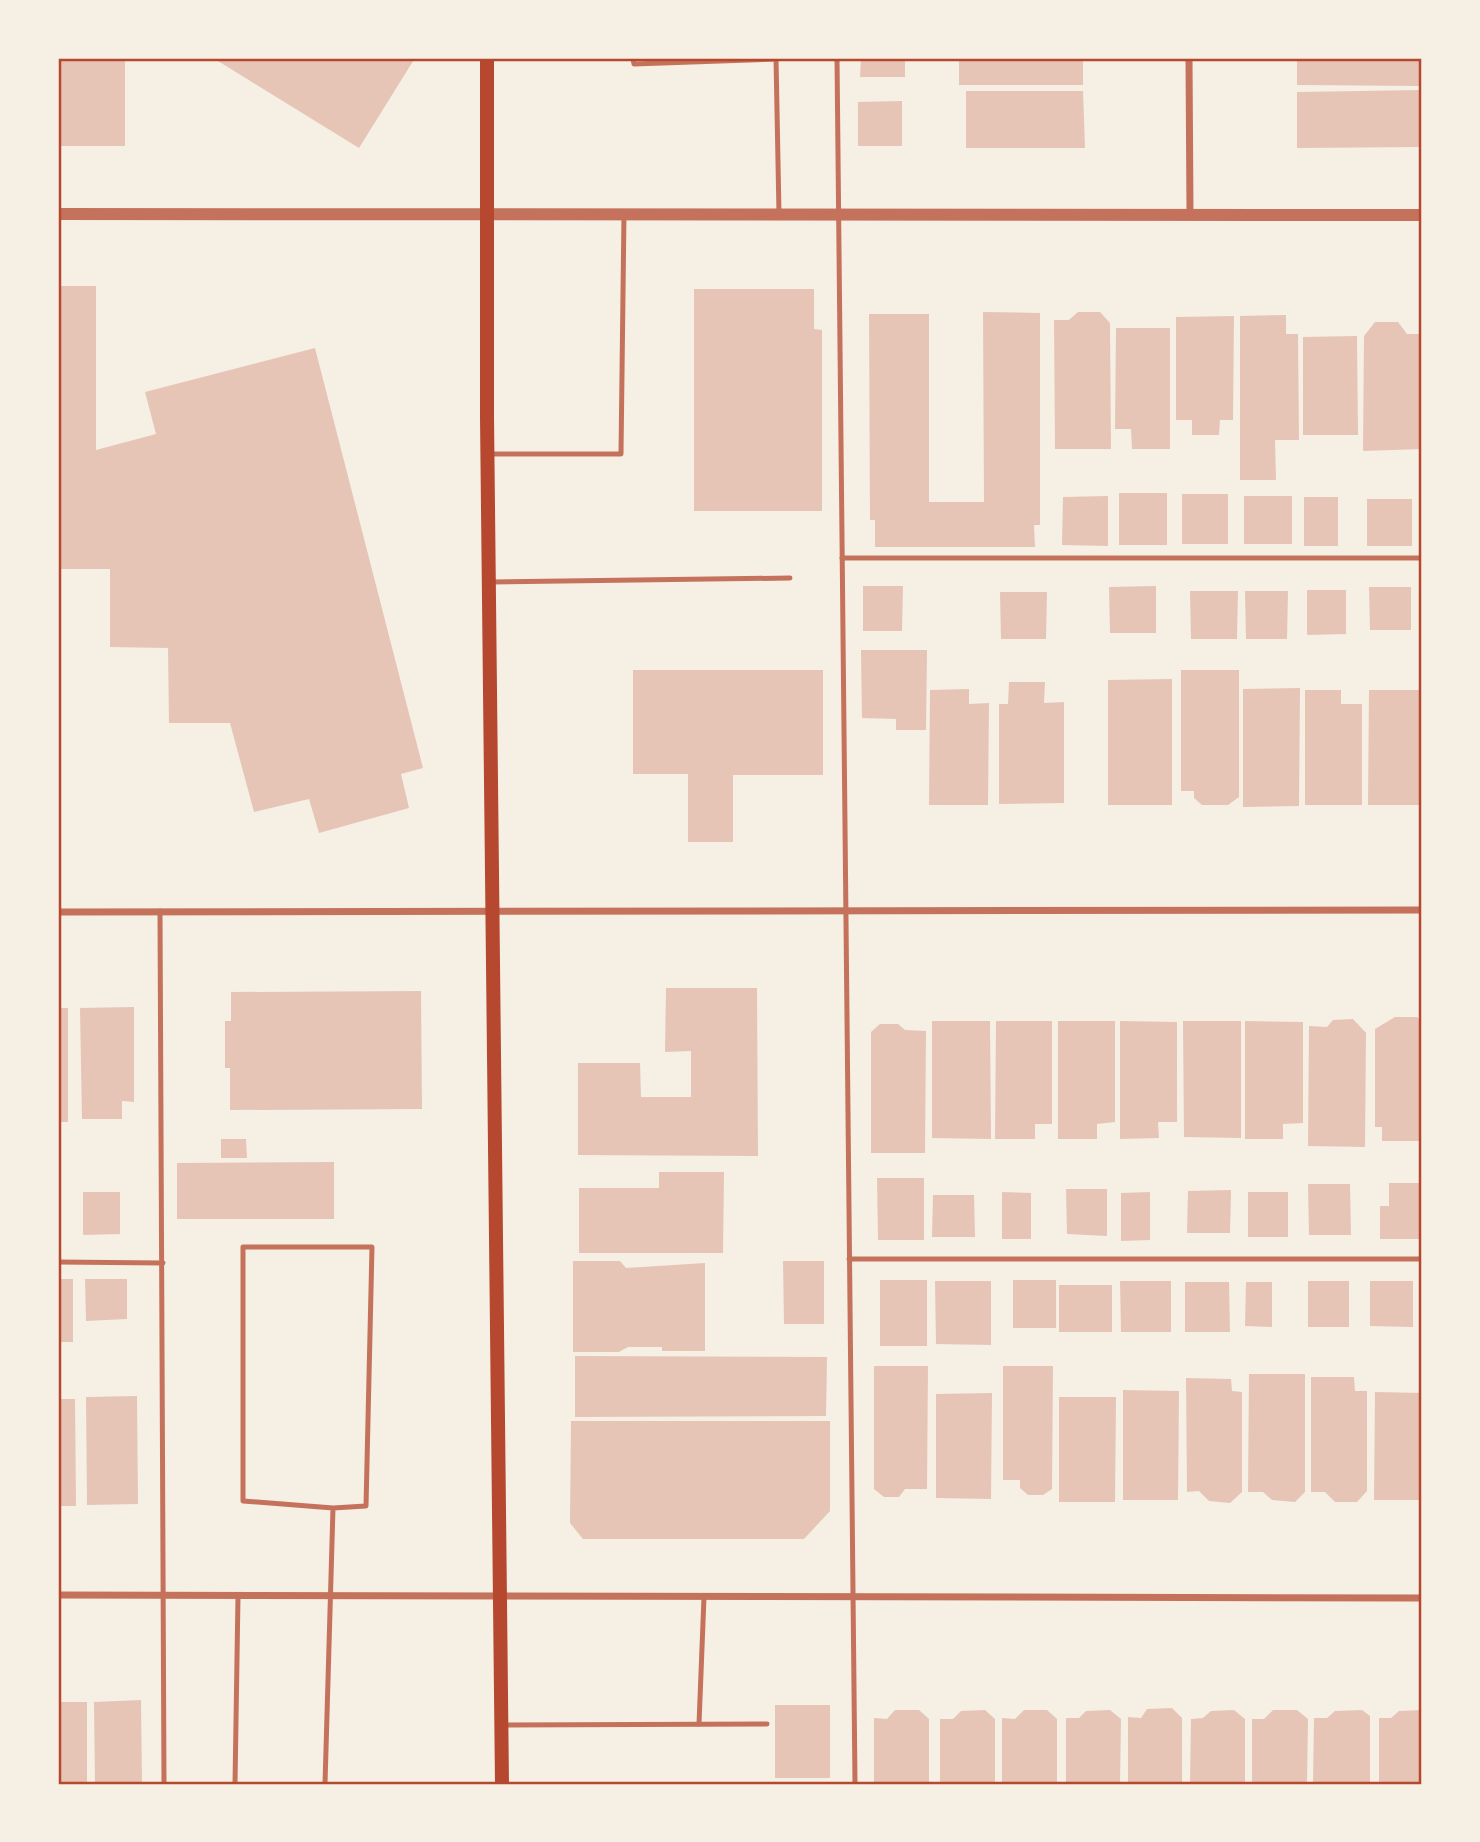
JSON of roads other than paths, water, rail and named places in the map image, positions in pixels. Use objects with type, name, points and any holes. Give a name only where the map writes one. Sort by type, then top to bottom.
[{"type":"main road","points":[[487,58],[489,582],[502,1784]]},
{"type":"street","points":[[1189,58],[1190,214]]},
{"type":"street","points":[[58,214],[1422,215]]},
{"type":"street","points":[[58,912],[493,909],[1422,910]]},
{"type":"street","points":[[58,1595],[1422,1598]]},
{"type":"lane","points":[[634,58],[634,65],[776,58],[779,214]]},
{"type":"lane","points":[[836,58],[855,1784]]},
{"type":"lane","points":[[488,454],[621,454],[624,214]]},
{"type":"lane","points":[[842,558],[1422,558]]},
{"type":"lane","points":[[489,582],[790,578]]},
{"type":"lane","points":[[160,911],[164,1784]]},
{"type":"lane","points":[[243,1247],[372,1247],[366,1506],[334,1508],[243,1501],[243,1247]]},
{"type":"lane","points":[[849,1259],[1422,1259]]},
{"type":"lane","points":[[58,1262],[163,1263]]},
{"type":"lane","points":[[325,1784],[334,1508]]},
{"type":"lane","points":[[235,1784],[238,1596]]},
{"type":"lane","points":[[699,1724],[704,1597]]},
{"type":"lane","points":[[502,1725],[767,1724]]}]
